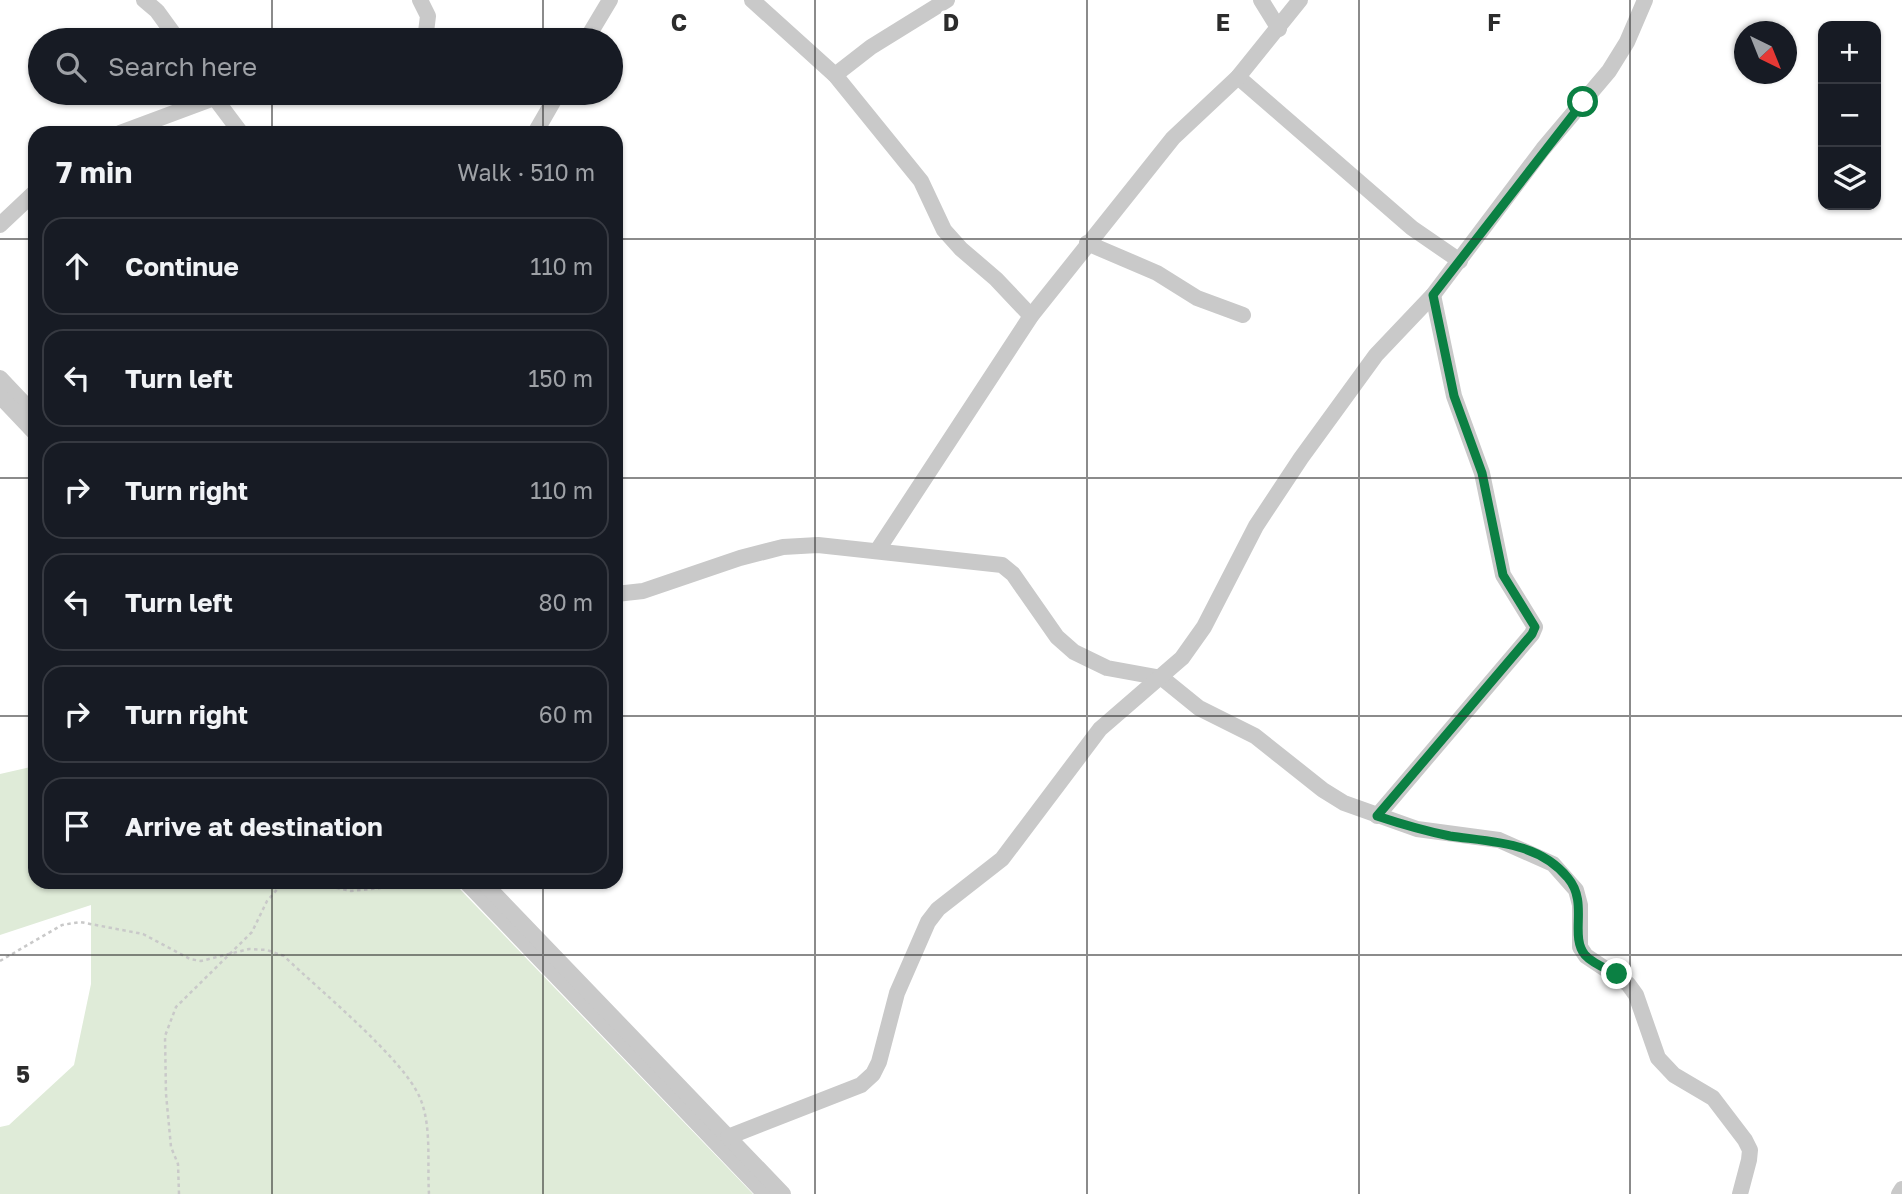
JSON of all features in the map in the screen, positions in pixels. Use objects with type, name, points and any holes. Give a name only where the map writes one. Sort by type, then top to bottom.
[{"type":"street","points":[[168,28],[150,5],[170,0]]},
{"type":"street","points":[[420,0],[428,16],[426,28]]},
{"type":"street","points":[[593,28],[610,0]]},
{"type":"street","points":[[752,0],[835,75],[921,181],[944,230],[1031,316]]},
{"type":"street","points":[[835,75],[871,47],[947,0]]},
{"type":"street","points":[[1261,0],[1279,29]]},
{"type":"street","points":[[877,551],[1031,316],[1087,243],[1173,138],[1238,77],[1300,0]]},
{"type":"street","points":[[728,1137],[854,1088],[873,1074],[879,1062],[897,993],[928,922],[938,909],[1002,859],[1100,729],[1182,658],[1204,627],[1256,526],[1301,458],[1376,355],[1433,295],[1543,149],[1609,71],[1627,43],[1645,0]]},
{"type":"street","points":[[1238,77],[1412,228],[1460,261]]},
{"type":"street","points":[[137,126],[190,105]]},
{"type":"street","points":[[219,105],[236,126]]},
{"type":"street","points":[[538,126],[551,105]]},
{"type":"street","points":[[0,225],[28,199]]},
{"type":"street","points":[[1087,243],[1157,273],[1197,298],[1243,315]]},
{"type":"street","points":[[1377,816],[1532,634],[1535,627],[1503,575],[1482,473],[1454,396],[1433,295]]},
{"type":"street","points":[[0,378],[28,408]]},
{"type":"street","points":[[0,396],[28,426]]},
{"type":"street","points":[[623,593],[643,591],[740,558],[783,547],[818,545],[1002,565],[1013,574],[1057,637],[1074,652],[1107,668],[1162,678],[1199,708],[1255,736],[1323,790],[1377,816],[1417,829],[1514,845],[1553,864],[1568,878],[1580,905],[1580,947],[1586,956],[1628,984],[1636,995],[1658,1058],[1674,1075],[1713,1098],[1745,1140],[1750,1150],[1741,1194]]},
{"type":"street","points":[[473,889],[765,1194]]},
{"type":"street","points":[[490,889],[783,1194]]},
{"type":"street","points":[[1899,1194],[1902,1189]]},
{"type":"path","points":[[179,1194],[178,1164],[171,1147],[166,1094],[165,1036],[176,1007],[252,932],[267,901],[278,889]]},
{"type":"path","points":[[342,889],[370,889]]},
{"type":"path","points":[[0,961],[62,925],[80,922],[143,933],[190,959],[201,961],[227,954],[267,950],[284,956],[406,1074],[421,1099],[426,1123],[429,1194]]},
{"type":"green space","points":[[28,768],[28,889],[460,889],[753,1194],[0,1194],[0,1127],[9,1125],[74,1065],[91,984],[91,905],[0,935],[0,774]]},
{"type":"route","points":[[1583,102],[1543,149],[1433,295],[1454,396],[1482,473],[1503,575],[1535,627],[1471,707],[1377,816],[1417,829],[1451,836],[1499,840],[1553,864],[1576,890],[1580,905],[1580,947],[1586,956],[1617,974]]}]
